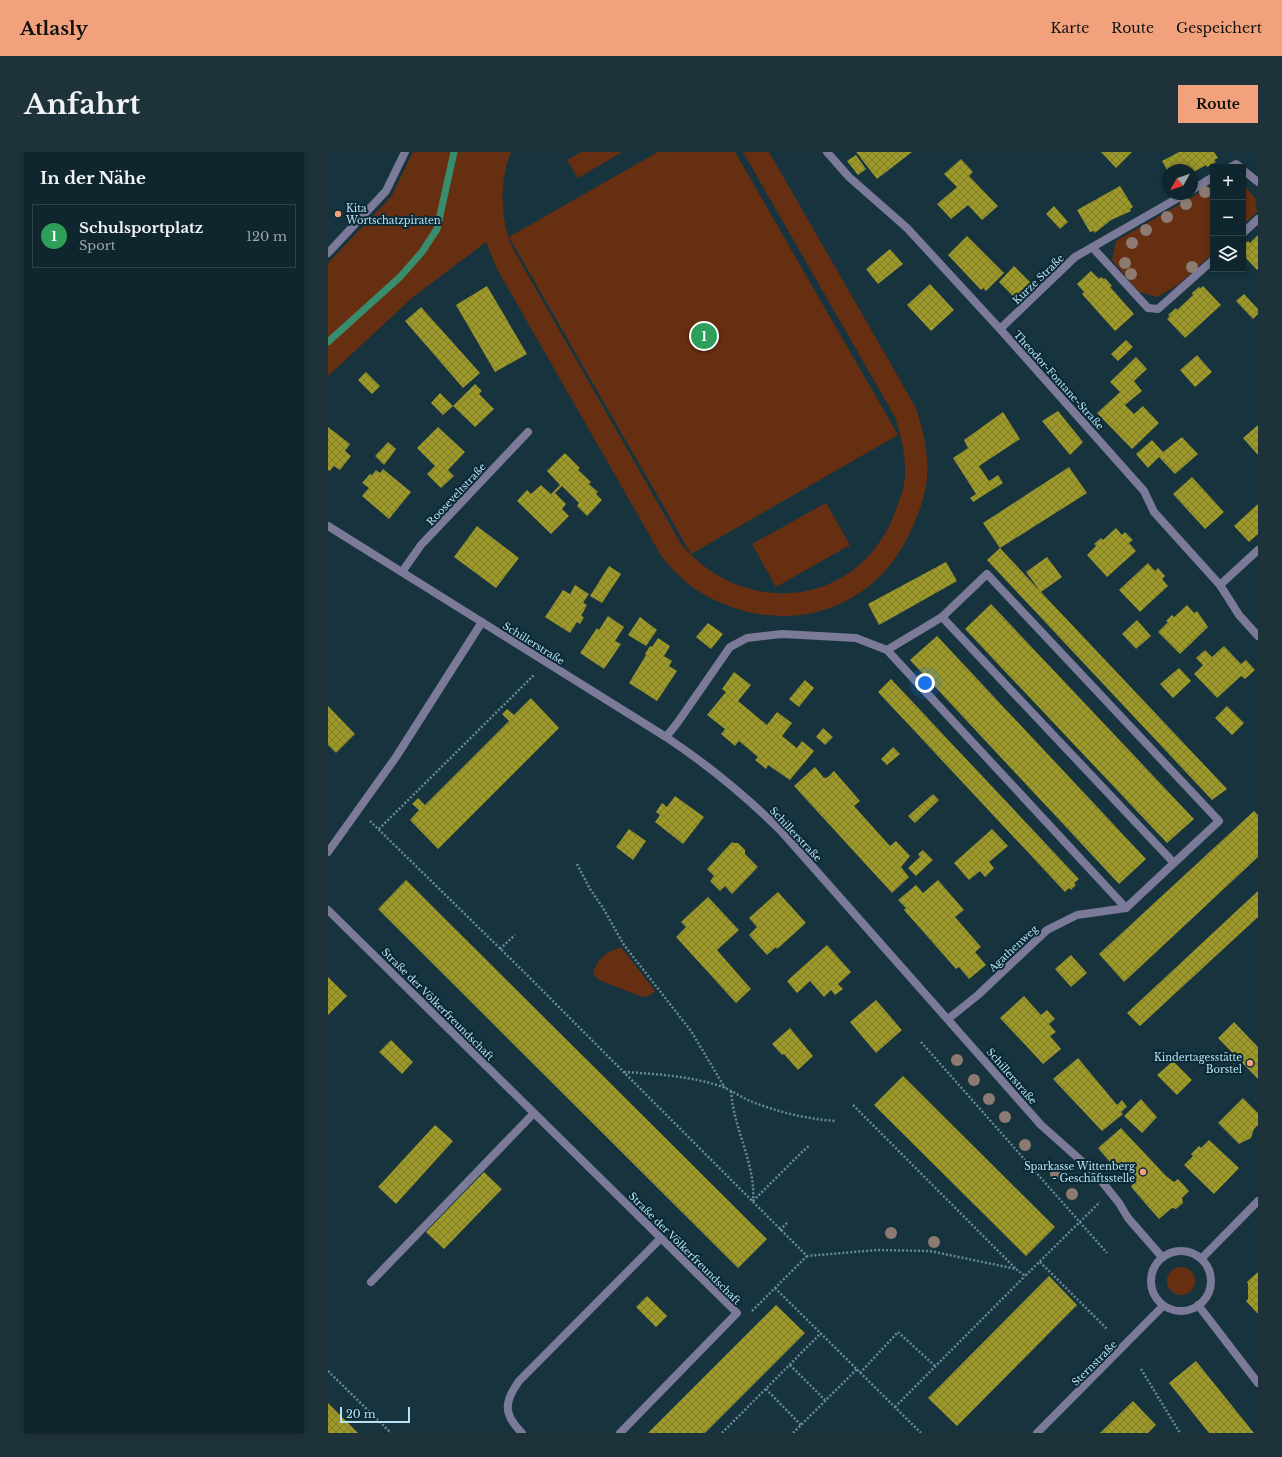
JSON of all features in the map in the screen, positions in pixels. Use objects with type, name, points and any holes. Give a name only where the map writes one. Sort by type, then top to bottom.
[{"type":"street","points":[[328,253],[386,191],[404,152]]},
{"type":"street","name":"Theodor-Fontane-Straße","points":[[827,152],[849,178],[907,228],[1000,329],[1144,491],[1154,512],[1220,585],[1239,615],[1258,636]]},
{"type":"street","points":[[1246,172],[1258,182]]},
{"type":"street","points":[[1198,186],[1210,179]]},
{"type":"street","name":"Kurze Straße","points":[[1000,329],[1075,257],[1174,200]]},
{"type":"street","points":[[1246,229],[1258,219]]},
{"type":"street","points":[[1093,248],[1148,308],[1153,309],[1158,309],[1210,263]]},
{"type":"street","name":"Rooseveltstraße","points":[[402,572],[422,545],[528,432]]},
{"type":"street","name":"Schillerstraße","points":[[328,526],[666,737],[721,776],[766,816],[1041,1125],[1095,1173],[1111,1192],[1128,1218],[1162,1258]]},
{"type":"street","points":[[1220,585],[1258,550]]},
{"type":"street","points":[[666,737],[730,647],[747,638],[782,634],[856,638],[887,650],[1126,908],[1219,820],[986,574],[942,617],[887,650]]},
{"type":"street","points":[[942,617],[1174,863]]},
{"type":"street","points":[[328,852],[359,811],[396,757],[482,622]]},
{"type":"street","name":"Agathenweg","points":[[948,1019],[1048,930],[1077,915],[1126,908]]},
{"type":"street","name":"Straße der Völkerfreundschaft","points":[[328,910],[737,1313],[620,1433]]},
{"type":"street","points":[[371,1282],[534,1113]]},
{"type":"street","points":[[1201,1259],[1258,1201]]},
{"type":"street","points":[[522,1433],[511,1421],[508,1411],[510,1394],[524,1376],[661,1238]]},
{"type":"street","points":[[1182,1251],[1192,1253],[1201,1259],[1209,1270],[1211,1283],[1208,1296],[1193,1309],[1175,1311],[1163,1306],[1154,1295],[1151,1282],[1154,1268],[1162,1258],[1171,1252],[1182,1251]]},
{"type":"street","name":"Sternstraße","points":[[1037,1433],[1163,1306]]},
{"type":"street","points":[[1198,1306],[1258,1383]]},
{"type":"path","points":[[379,829],[546,662]]},
{"type":"path","points":[[359,811],[500,949],[807,1256]]},
{"type":"path","points":[[577,864],[590,890],[603,908],[624,945],[691,1031],[724,1088]]},
{"type":"path","points":[[500,949],[515,935]]},
{"type":"path","points":[[921,1042],[1107,1253]]},
{"type":"path","points":[[623,1072],[666,1075],[701,1081],[724,1088],[748,1100],[778,1111],[815,1120],[836,1121]]},
{"type":"path","points":[[731,1091],[732,1108],[752,1184],[753,1201]]},
{"type":"path","points":[[853,1104],[1016,1269],[1025,1276]]},
{"type":"path","points":[[753,1201],[809,1146]]},
{"type":"path","points":[[895,1407],[1079,1221],[1111,1192]]},
{"type":"path","points":[[780,1230],[787,1223]]},
{"type":"path","points":[[737,1313],[743,1320],[807,1256],[877,1250],[930,1251],[1016,1269]]},
{"type":"path","points":[[1040,1262],[1107,1329]]},
{"type":"path","points":[[775,1288],[921,1433]]},
{"type":"path","points":[[860,1373],[898,1332],[936,1366]]},
{"type":"path","points":[[722,1433],[821,1333]]},
{"type":"path","points":[[790,1365],[826,1400]]},
{"type":"path","points":[[793,1433],[857,1369]]},
{"type":"path","points":[[1141,1369],[1180,1433]]},
{"type":"path","points":[[328,1371],[390,1433]]},
{"type":"path","points":[[766,1389],[801,1425]]},
{"type":"shaded area","points":[[413,152],[511,152],[504,176],[502,200],[505,223],[512,247],[681,544],[706,567],[734,583],[764,592],[794,593],[823,586],[851,572],[874,550],[892,520],[900,498],[905,476],[905,461],[895,417],[743,152],[769,152],[916,408],[925,443],[927,479],[917,516],[896,558],[874,581],[849,599],[822,611],[792,616],[761,614],[730,607],[689,585],[662,557],[497,269],[486,242],[413,297],[328,376],[328,263],[391,197]]},
{"type":"shaded area","points":[[581,152],[622,152],[578,178],[567,160]]},
{"type":"shaded area","points":[[658,152],[735,152],[898,435],[691,554],[509,237]]},
{"type":"shaded area","points":[[1210,187],[1210,256],[1178,285],[1157,297],[1139,292],[1112,260],[1116,241],[1187,200],[1198,200],[1198,194]]},
{"type":"shaded area","points":[[1246,188],[1255,198],[1257,212],[1246,222]]},
{"type":"shaded area","points":[[826,503],[850,545],[776,587],[752,544]]},
{"type":"shaded area","points":[[621,947],[655,991],[647,997],[640,996],[599,980],[593,974],[603,956]]},
{"type":"shaded area","points":[[1181,1267],[1191,1271],[1195,1281],[1191,1291],[1181,1295],[1171,1291],[1167,1281],[1171,1271]]},
{"type":"building","points":[[856,152],[912,152],[877,179]]},
{"type":"building","points":[[1101,152],[1132,152],[1116,168]]},
{"type":"building","points":[[1179,152],[1214,152],[1218,158],[1214,160],[1216,162],[1198,170],[1198,164],[1164,164],[1162,161]]},
{"type":"building","points":[[856,155],[866,169],[858,175],[847,161]]},
{"type":"building","points":[[961,159],[973,172],[969,176],[998,206],[982,220],[968,205],[951,219],[937,204],[957,187],[944,174]]},
{"type":"building","points":[[1120,186],[1133,207],[1130,209],[1131,211],[1111,220],[1095,233],[1094,231],[1090,232],[1077,210]]},
{"type":"building","points":[[1054,206],[1068,222],[1060,229],[1046,214]]},
{"type":"building","points":[[1258,235],[1257,270],[1246,258],[1246,243],[1248,241],[1250,243]]},
{"type":"building","points":[[967,236],[1004,273],[986,291],[983,288],[981,290],[948,255]]},
{"type":"building","points":[[890,249],[903,264],[878,284],[866,269]]},
{"type":"building","points":[[1014,266],[1031,283],[1015,298],[999,282]]},
{"type":"building","points":[[1091,271],[1099,279],[1101,277],[1104,279],[1105,278],[1112,286],[1110,287],[1134,314],[1115,331],[1082,294],[1084,292],[1077,284]]},
{"type":"building","points":[[930,284],[954,310],[931,331],[907,305]]},
{"type":"building","points":[[487,286],[527,354],[495,372],[456,305]]},
{"type":"building","points":[[1203,286],[1221,305],[1185,338],[1167,319],[1170,316],[1168,315],[1176,308],[1177,310],[1193,295],[1192,293],[1199,287],[1201,288]]},
{"type":"building","points":[[1244,294],[1258,309],[1258,314],[1253,319],[1236,301]]},
{"type":"building","points":[[421,307],[480,373],[463,388],[405,321]]},
{"type":"building","points":[[1126,340],[1133,347],[1118,361],[1111,354]]},
{"type":"building","points":[[1197,355],[1212,372],[1195,387],[1180,370]]},
{"type":"building","points":[[1136,357],[1147,369],[1134,381],[1142,391],[1125,405],[1134,414],[1143,406],[1159,423],[1132,449],[1097,413],[1120,392],[1110,382]]},
{"type":"building","points":[[366,372],[380,386],[372,394],[358,380]]},
{"type":"building","points":[[475,384],[482,391],[479,394],[494,409],[475,427],[453,406]]},
{"type":"building","points":[[440,393],[453,406],[443,415],[431,403]]},
{"type":"building","points":[[1058,411],[1083,442],[1070,455],[1042,421]]},
{"type":"building","points":[[1003,412],[1020,439],[979,466],[989,481],[998,475],[1003,483],[973,502],[970,498],[976,494],[953,458],[968,448],[964,440]]},
{"type":"building","points":[[1258,425],[1258,455],[1243,438]]},
{"type":"building","points":[[328,427],[350,444],[345,451],[351,456],[340,470],[334,466],[330,471],[328,470]]},
{"type":"building","points":[[438,427],[465,452],[448,470],[454,476],[441,488],[427,474],[435,466],[417,448]]},
{"type":"building","points":[[1182,437],[1198,454],[1175,474],[1159,457],[1148,468],[1136,454],[1152,440],[1163,452]]},
{"type":"building","points":[[388,442],[396,449],[384,465],[375,456]]},
{"type":"building","points":[[565,453],[580,468],[578,470],[591,482],[589,484],[598,492],[596,494],[602,500],[587,516],[577,506],[579,503],[562,486],[555,493],[566,504],[562,509],[569,516],[551,534],[517,501],[527,490],[531,494],[541,485],[551,494],[560,485],[547,471]]},
{"type":"building","points":[[1069,467],[1087,493],[1000,548],[983,523]]},
{"type":"building","points":[[383,469],[411,492],[389,519],[362,496],[369,488],[362,483],[376,470],[380,473]]},
{"type":"building","points":[[1192,477],[1224,512],[1205,529],[1173,494]]},
{"type":"building","points":[[1258,504],[1258,534],[1249,542],[1234,526]]},
{"type":"building","points":[[477,526],[519,558],[496,588],[454,557]]},
{"type":"building","points":[[1116,528],[1122,535],[1125,532],[1133,540],[1129,543],[1136,551],[1107,577],[1087,555],[1096,546],[1094,544],[1101,538],[1103,540]]},
{"type":"building","points":[[1000,548],[1040,591],[1026,572],[1047,557],[1062,577],[1041,592],[1227,789],[1212,800],[987,560]]},
{"type":"building","points":[[946,562],[957,581],[879,625],[868,604]]},
{"type":"building","points":[[1148,563],[1155,571],[1158,568],[1165,576],[1162,579],[1168,586],[1140,612],[1119,590]]},
{"type":"building","points":[[609,566],[621,574],[602,603],[590,596]]},
{"type":"building","points":[[575,585],[589,594],[583,603],[587,605],[581,616],[584,617],[580,624],[577,622],[570,633],[545,617],[563,590],[570,594]]},
{"type":"building","points":[[991,604],[1194,819],[1167,843],[965,629]]},
{"type":"building","points":[[1187,605],[1194,613],[1197,611],[1208,627],[1180,654],[1158,632],[1168,622],[1166,621],[1172,615],[1174,617]]},
{"type":"building","points":[[608,616],[624,627],[615,641],[621,644],[604,669],[580,653],[597,628],[599,630]]},
{"type":"building","points":[[640,617],[657,630],[646,646],[628,635]]},
{"type":"building","points":[[1137,620],[1151,636],[1136,649],[1122,634]]},
{"type":"building","points":[[708,623],[723,634],[711,649],[696,637]]},
{"type":"building","points":[[937,636],[1146,859],[1119,884],[910,660]]},
{"type":"building","points":[[658,638],[670,646],[664,656],[672,661],[669,666],[677,671],[657,701],[629,683],[650,646],[652,647]]},
{"type":"building","points":[[1224,646],[1241,664],[1246,660],[1255,670],[1245,679],[1241,676],[1217,698],[1194,674],[1203,665],[1196,658],[1205,650],[1212,657]]},
{"type":"building","points":[[1179,668],[1191,681],[1173,698],[1160,684]]},
{"type":"building","points":[[734,672],[751,685],[738,701],[767,725],[777,712],[792,723],[782,736],[797,748],[802,741],[814,751],[790,780],[768,765],[766,769],[755,760],[758,757],[739,741],[735,746],[721,734],[725,729],[707,715],[726,692],[722,689]]},
{"type":"building","points":[[891,679],[1079,879],[1074,883],[1076,885],[1071,890],[1069,888],[1065,892],[878,692]]},
{"type":"building","points":[[805,680],[814,688],[799,707],[789,699]]},
{"type":"building","points":[[531,698],[559,728],[438,849],[410,820],[419,810],[412,804],[418,798],[425,805],[509,721],[502,714],[507,709],[514,715]]},
{"type":"building","points":[[328,706],[355,734],[336,753],[328,745]]},
{"type":"building","points":[[1227,706],[1244,723],[1232,735],[1215,718]]},
{"type":"building","points":[[823,728],[833,737],[825,745],[816,737]]},
{"type":"building","points":[[893,747],[900,754],[887,765],[881,759]]},
{"type":"building","points":[[815,767],[824,778],[828,777],[834,771],[860,801],[854,806],[890,846],[896,841],[910,856],[901,867],[909,877],[892,893],[794,786]]},
{"type":"building","points":[[933,794],[939,800],[915,823],[908,816]]},
{"type":"building","points":[[675,796],[704,817],[683,844],[655,822],[660,815],[656,812],[662,803],[667,807]]},
{"type":"building","points":[[1254,811],[1258,815],[1258,857],[1124,982],[1099,954]]},
{"type":"building","points":[[629,829],[646,841],[633,860],[616,847]]},
{"type":"building","points":[[992,829],[1008,846],[989,862],[994,868],[985,877],[980,871],[969,880],[954,863]]},
{"type":"building","points":[[732,842],[738,843],[745,850],[745,854],[758,867],[732,894],[725,886],[720,891],[710,881],[714,876],[707,869]]},
{"type":"building","points":[[923,850],[933,860],[916,876],[908,868],[920,857],[918,854]]},
{"type":"building","points":[[406,880],[767,1239],[738,1268],[378,909]]},
{"type":"building","points":[[938,880],[964,910],[955,917],[981,947],[975,952],[986,965],[969,979],[959,967],[956,969],[904,910],[906,908],[898,900],[916,885],[923,893]]},
{"type":"building","points":[[1258,891],[1258,917],[1140,1026],[1127,1013]]},
{"type":"building","points":[[778,892],[806,923],[777,949],[776,947],[767,955],[749,935],[757,927],[749,918]]},
{"type":"building","points":[[708,897],[739,930],[717,950],[751,989],[736,1003],[676,937],[686,927],[681,922]]},
{"type":"building","points":[[827,945],[851,972],[838,984],[843,989],[835,995],[831,990],[824,997],[810,981],[797,993],[787,981]]},
{"type":"building","points":[[1071,955],[1087,973],[1071,987],[1055,969]]},
{"type":"building","points":[[328,977],[347,996],[328,1015]]},
{"type":"building","points":[[1024,996],[1041,1015],[1047,1010],[1055,1019],[1049,1024],[1056,1032],[1050,1036],[1061,1049],[1043,1064],[1000,1018]]},
{"type":"building","points":[[876,1000],[902,1030],[876,1053],[850,1022]]},
{"type":"building","name":"Kindertagesstätte Borstel","points":[[1234,1022],[1258,1047],[1258,1079],[1218,1038]]},
{"type":"building","points":[[790,1028],[813,1056],[798,1070],[784,1054],[782,1055],[772,1044]]},
{"type":"building","points":[[391,1040],[413,1062],[402,1074],[379,1052]]},
{"type":"building","points":[[1078,1058],[1117,1105],[1122,1100],[1127,1107],[1121,1112],[1123,1114],[1102,1131],[1053,1079]]},
{"type":"building","points":[[1173,1061],[1192,1080],[1177,1095],[1157,1075]]},
{"type":"building","points":[[903,1076],[1055,1227],[1026,1256],[874,1105]]},
{"type":"building","points":[[1243,1098],[1258,1113],[1258,1125],[1254,1129],[1251,1138],[1239,1144],[1218,1123]]},
{"type":"building","points":[[1141,1099],[1157,1117],[1142,1133],[1124,1116]]},
{"type":"building","points":[[435,1125],[453,1141],[396,1204],[378,1187]]},
{"type":"building","name":"Sparkasse Wittenberg - Geschäftsstelle","points":[[1121,1128],[1166,1176],[1174,1182],[1178,1179],[1189,1191],[1182,1198],[1183,1203],[1176,1209],[1172,1208],[1159,1219],[1131,1187],[1135,1181],[1118,1167],[1116,1169],[1098,1148]]},
{"type":"building","points":[[1209,1140],[1239,1168],[1214,1194],[1184,1165],[1193,1156],[1191,1154],[1199,1146],[1201,1148]]},
{"type":"building","points":[[484,1172],[502,1189],[444,1249],[426,1232]]},
{"type":"building","points":[[1258,1272],[1258,1314],[1246,1301],[1248,1299],[1247,1282]]},
{"type":"building","points":[[1049,1276],[1077,1305],[957,1426],[928,1398]]},
{"type":"building","points":[[647,1296],[667,1316],[656,1327],[636,1307]]},
{"type":"building","points":[[776,1305],[805,1333],[705,1433],[648,1433]]},
{"type":"building","points":[[1196,1361],[1254,1433],[1209,1433],[1169,1383]]},
{"type":"building","points":[[1133,1401],[1156,1425],[1148,1433],[1100,1433]]},
{"type":"building","points":[[328,1403],[358,1433],[328,1433]]},
{"type":"waterway","points":[[328,342],[400,277],[422,252],[437,229],[454,152]]},
{"type":"place","name":"Kita Wortschatzpiraten","points":[[338,214]]},
{"type":"place","name":"Schulsportplatz","points":[[704,336]]},
{"type":"place","name":"Kindertagesstätte Borstel","points":[[1250,1063]]},
{"type":"place","name":"Sparkasse Wittenberg - Geschäftsstelle","points":[[1143,1172]]}]
